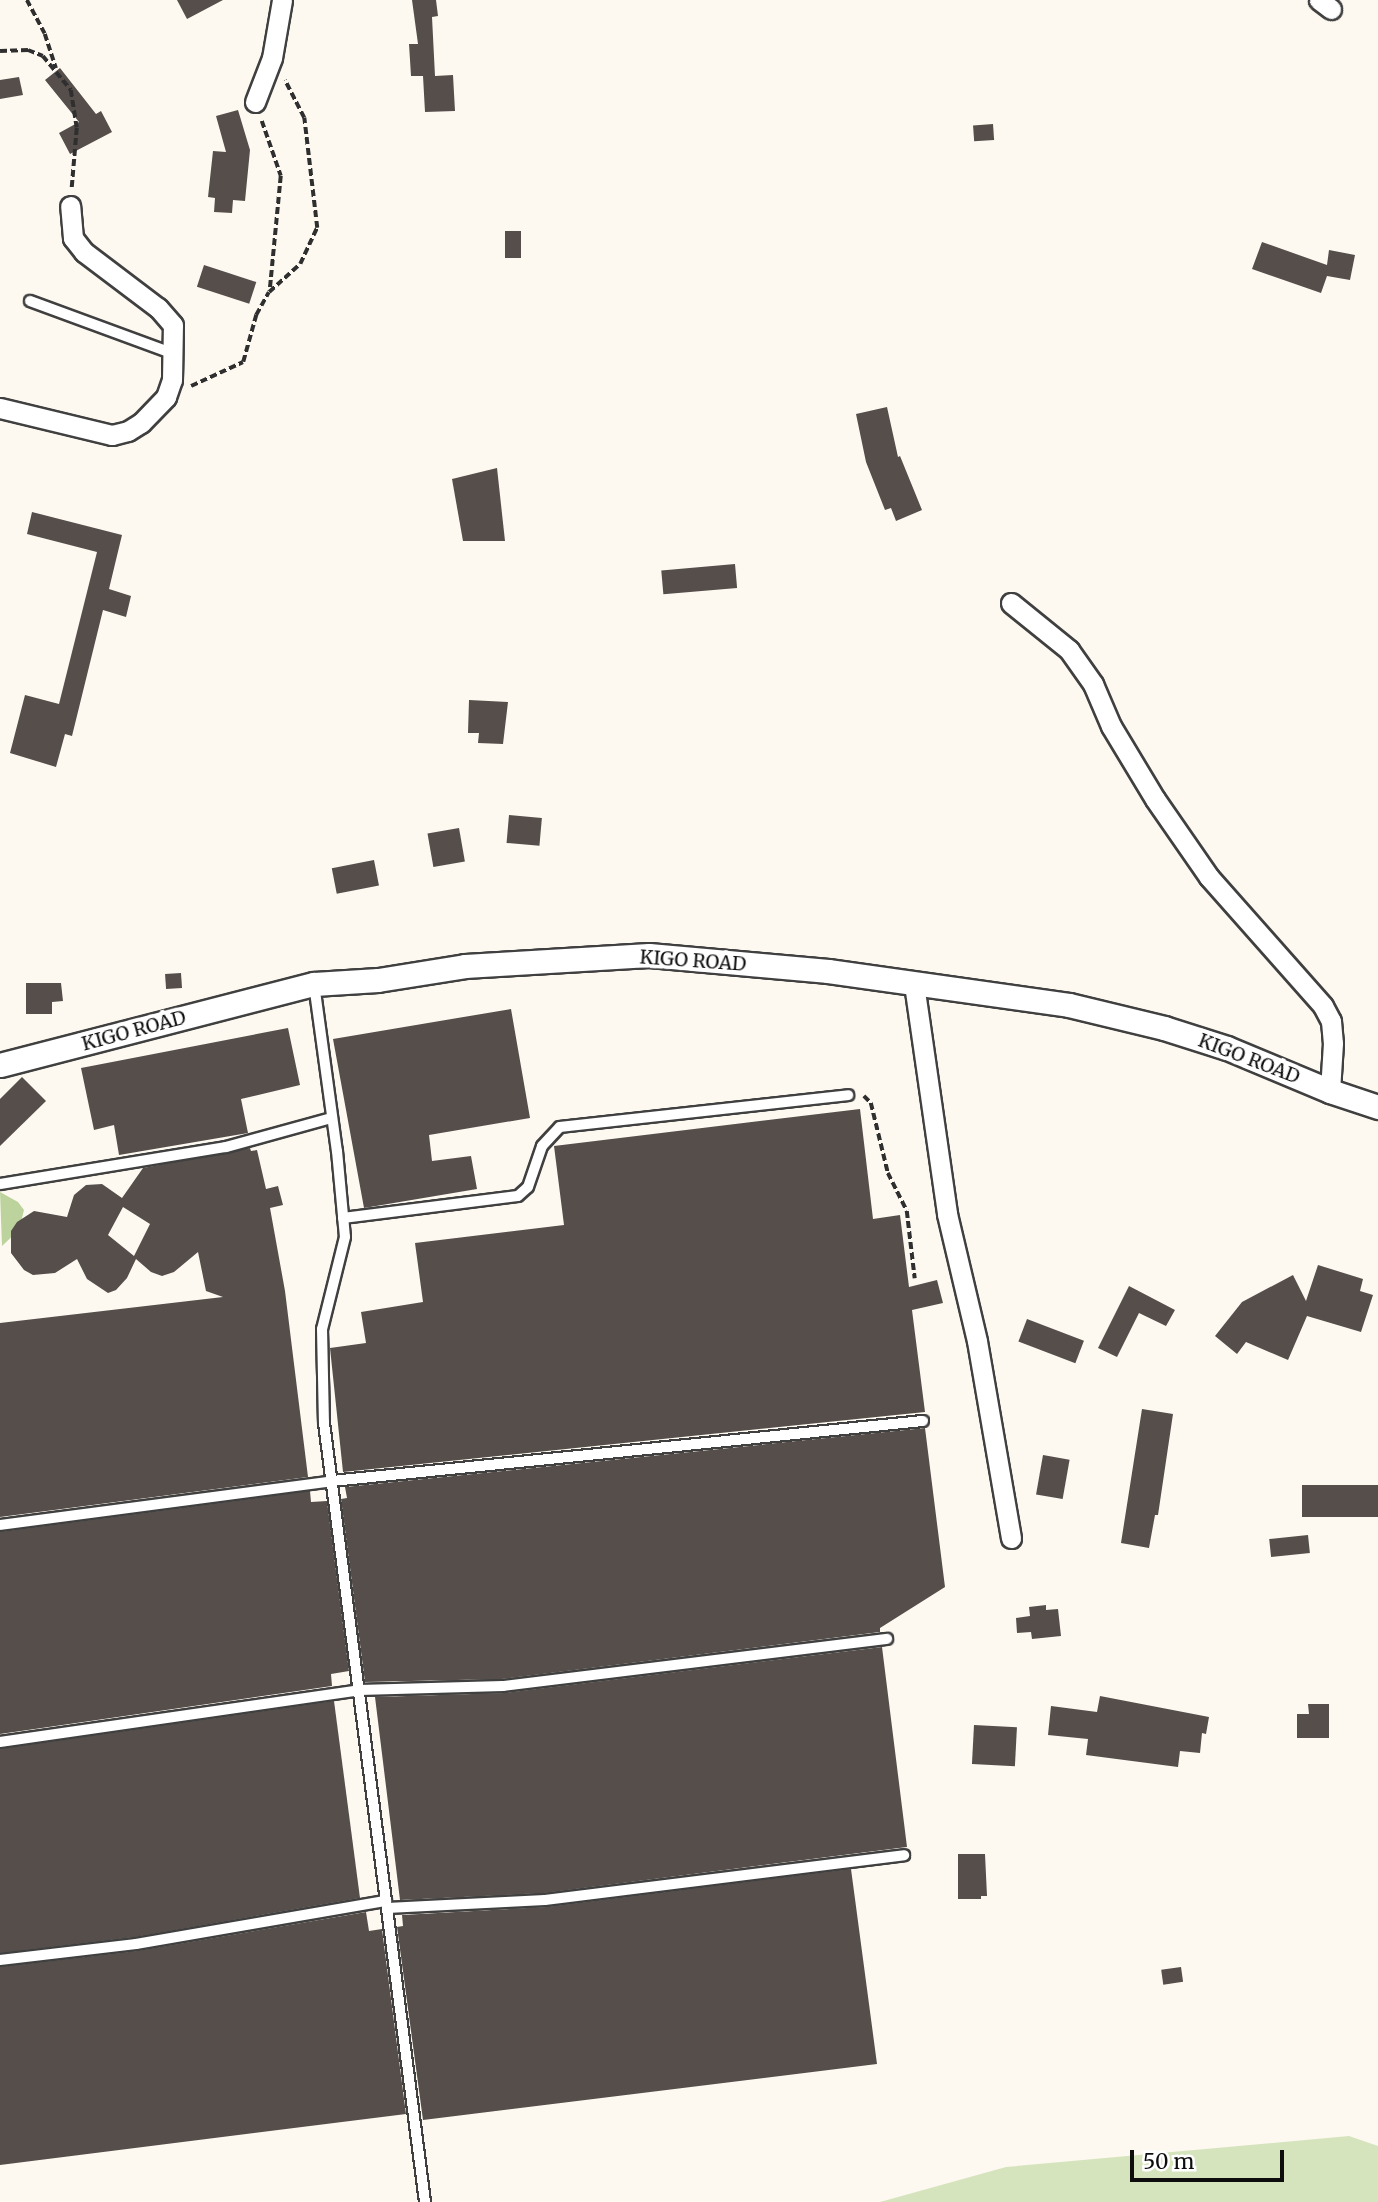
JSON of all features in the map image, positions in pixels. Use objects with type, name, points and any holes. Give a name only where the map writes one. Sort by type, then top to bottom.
[{"type":"street","points":[[255,102],[272,58],[282,0]]},
{"type":"street","points":[[0,408],[112,435],[128,431],[141,423],[166,397],[172,380],[173,325],[167,316],[84,252],[73,237],[70,206]]},
{"type":"street","points":[[1010,603],[1069,650],[1093,684],[1111,726],[1155,799],[1209,877],[1324,1006],[1331,1021],[1333,1044],[1330,1091]]},
{"type":"street","name":"KIGO ROAD","points":[[0,1065],[314,984],[378,980],[465,966],[649,956],[828,971],[1069,1005],[1164,1028],[1227,1048],[1330,1091],[1378,1107]]},
{"type":"street","points":[[914,984],[947,1214],[977,1341],[1011,1538]]},
{"type":"lane","points":[[30,301],[174,354]]},
{"type":"lane","points":[[314,984],[345,1237],[322,1329],[324,1423],[425,2202]]},
{"type":"lane","points":[[343,1218],[518,1196],[528,1187],[542,1146],[560,1127],[848,1095]]},
{"type":"lane","points":[[0,1184],[226,1147],[331,1118]]},
{"type":"lane","points":[[0,1525],[332,1482],[923,1421]]},
{"type":"lane","points":[[0,1742],[359,1690],[503,1686],[887,1639]]},
{"type":"lane","points":[[0,1960],[136,1944],[387,1905],[545,1900],[904,1856]]},
{"type":"path","points":[[27,0],[45,34],[57,70]]},
{"type":"path","points":[[0,51],[28,50],[43,57],[57,70],[71,90],[76,109],[70,206]]},
{"type":"path","points":[[166,397],[243,362],[256,315],[270,292],[300,264],[317,228],[304,118],[272,58]]},
{"type":"path","points":[[255,102],[281,176],[270,292]]},
{"type":"path","points":[[848,1095],[864,1096],[871,1103],[888,1173],[907,1212],[915,1279]]},
{"type":"green space","points":[[0,1192],[18,1202],[24,1210],[19,1230],[2,1246]]},
{"type":"green space","points":[[1349,2136],[1378,2146],[1378,2202],[880,2202],[1006,2167]]},
{"type":"building","points":[[177,0],[223,0],[187,19]]},
{"type":"building","points":[[412,0],[436,0],[438,16],[432,17],[435,76],[453,75],[455,111],[425,112],[423,76],[411,76],[409,44],[418,44]]},
{"type":"building","points":[[60,68],[96,114],[101,111],[112,132],[70,154],[59,133],[79,122],[45,80]]},
{"type":"building","points":[[19,77],[23,95],[0,99],[0,80]]},
{"type":"building","points":[[238,110],[250,150],[245,201],[233,200],[232,213],[214,212],[215,198],[208,197],[213,151],[226,152],[216,116]]},
{"type":"building","points":[[993,124],[994,140],[974,141],[973,125]]},
{"type":"building","points":[[505,231],[521,231],[521,258],[505,258]]},
{"type":"building","points":[[1262,242],[1327,265],[1329,250],[1355,255],[1350,280],[1327,276],[1321,293],[1252,269]]},
{"type":"building","points":[[204,265],[256,282],[249,304],[197,287]]},
{"type":"building","points":[[887,407],[898,457],[900,456],[922,510],[896,521],[891,508],[885,510],[866,462],[856,414]]},
{"type":"building","points":[[497,468],[505,541],[463,541],[452,479]]},
{"type":"building","points":[[32,512],[122,535],[109,589],[131,596],[126,617],[103,610],[72,736],[65,734],[56,767],[10,753],[25,695],[59,704],[97,552],[27,534]]},
{"type":"building","points":[[735,564],[737,588],[663,594],[661,570]]},
{"type":"building","points":[[469,700],[508,702],[503,744],[478,743],[479,733],[468,733]]},
{"type":"building","points":[[509,815],[542,818],[539,846],[507,843]]},
{"type":"building","points":[[459,828],[465,861],[433,867],[427,834]]},
{"type":"building","points":[[374,860],[379,886],[337,894],[332,868]]},
{"type":"building","points":[[181,973],[182,988],[166,989],[165,974]]},
{"type":"building","points":[[26,983],[61,983],[63,1001],[52,1002],[52,1014],[26,1014]]},
{"type":"building","points":[[511,1009],[530,1118],[429,1135],[432,1161],[471,1156],[477,1189],[364,1208],[333,1039]]},
{"type":"building","points":[[288,1028],[300,1085],[241,1099],[248,1133],[119,1155],[114,1125],[94,1130],[81,1068]]},
{"type":"building","points":[[22,1077],[46,1101],[0,1146],[0,1099]]},
{"type":"building","points":[[860,1109],[873,1219],[900,1215],[909,1287],[937,1280],[943,1303],[912,1310],[925,1412],[343,1472],[330,1348],[366,1343],[361,1312],[423,1302],[415,1243],[564,1225],[554,1146]]},
{"type":"building","points":[[250,1148],[251,1151],[257,1150],[266,1189],[278,1186],[283,1205],[270,1208],[285,1291],[308,1477],[0,1517],[0,1323],[223,1297],[206,1291],[198,1252],[174,1272],[162,1276],[151,1272],[136,1259],[127,1278],[116,1290],[108,1293],[87,1279],[77,1259],[55,1273],[33,1275],[24,1270],[11,1253],[11,1231],[17,1222],[34,1211],[67,1217],[74,1195],[86,1185],[102,1184],[122,1198],[143,1168]],"holes":[[[123,1207],[150,1224],[134,1256],[108,1235]]]},
{"type":"building","points":[[1318,1265],[1363,1279],[1360,1291],[1373,1295],[1361,1332],[1307,1316],[1288,1360],[1246,1342],[1237,1354],[1215,1336],[1242,1302],[1293,1275],[1306,1301]]},
{"type":"building","points":[[1129,1286],[1175,1310],[1166,1326],[1139,1313],[1117,1357],[1098,1348]]},
{"type":"building","points":[[1027,1319],[1084,1341],[1075,1363],[1018,1341]]},
{"type":"building","points":[[1142,1409],[1173,1414],[1158,1515],[1155,1515],[1149,1548],[1121,1543]]},
{"type":"building","points":[[925,1428],[945,1587],[880,1628],[880,1632],[502,1679],[365,1682],[341,1499],[347,1498],[345,1487]]},
{"type":"building","points":[[1043,1455],[1070,1460],[1063,1499],[1036,1494]]},
{"type":"building","points":[[1302,1485],[1378,1485],[1378,1517],[1302,1517]]},
{"type":"building","points":[[310,1491],[311,1502],[327,1501],[349,1671],[331,1674],[332,1686],[0,1734],[0,1532]]},
{"type":"building","points":[[1308,1535],[1310,1553],[1271,1557],[1269,1539]]},
{"type":"building","points":[[1046,1605],[1046,1610],[1058,1609],[1061,1636],[1032,1639],[1031,1632],[1017,1633],[1016,1618],[1030,1616],[1029,1607]]},
{"type":"building","points":[[882,1647],[907,1847],[544,1893],[400,1900],[375,1697],[504,1693]]},
{"type":"building","points":[[1100,1696],[1209,1717],[1206,1734],[1202,1733],[1200,1753],[1180,1751],[1178,1767],[1086,1755],[1088,1739],[1048,1735],[1051,1706],[1097,1712]]},
{"type":"building","points":[[334,1701],[360,1898],[135,1937],[0,1953],[0,1749]]},
{"type":"building","points":[[1308,1704],[1329,1704],[1329,1738],[1297,1738],[1297,1714],[1309,1714]]},
{"type":"building","points":[[974,1725],[1017,1727],[1015,1766],[972,1764]]},
{"type":"building","points":[[958,1854],[985,1854],[987,1896],[981,1896],[981,1899],[958,1899]]},
{"type":"building","points":[[851,1869],[877,2064],[423,2120],[397,1927],[403,1926],[402,1915],[546,1907]]},
{"type":"building","points":[[366,1912],[369,1931],[382,1929],[406,2114],[0,2165],[0,1967],[137,1951]]},
{"type":"building","points":[[1181,1967],[1183,1982],[1163,1985],[1161,1970]]}]
